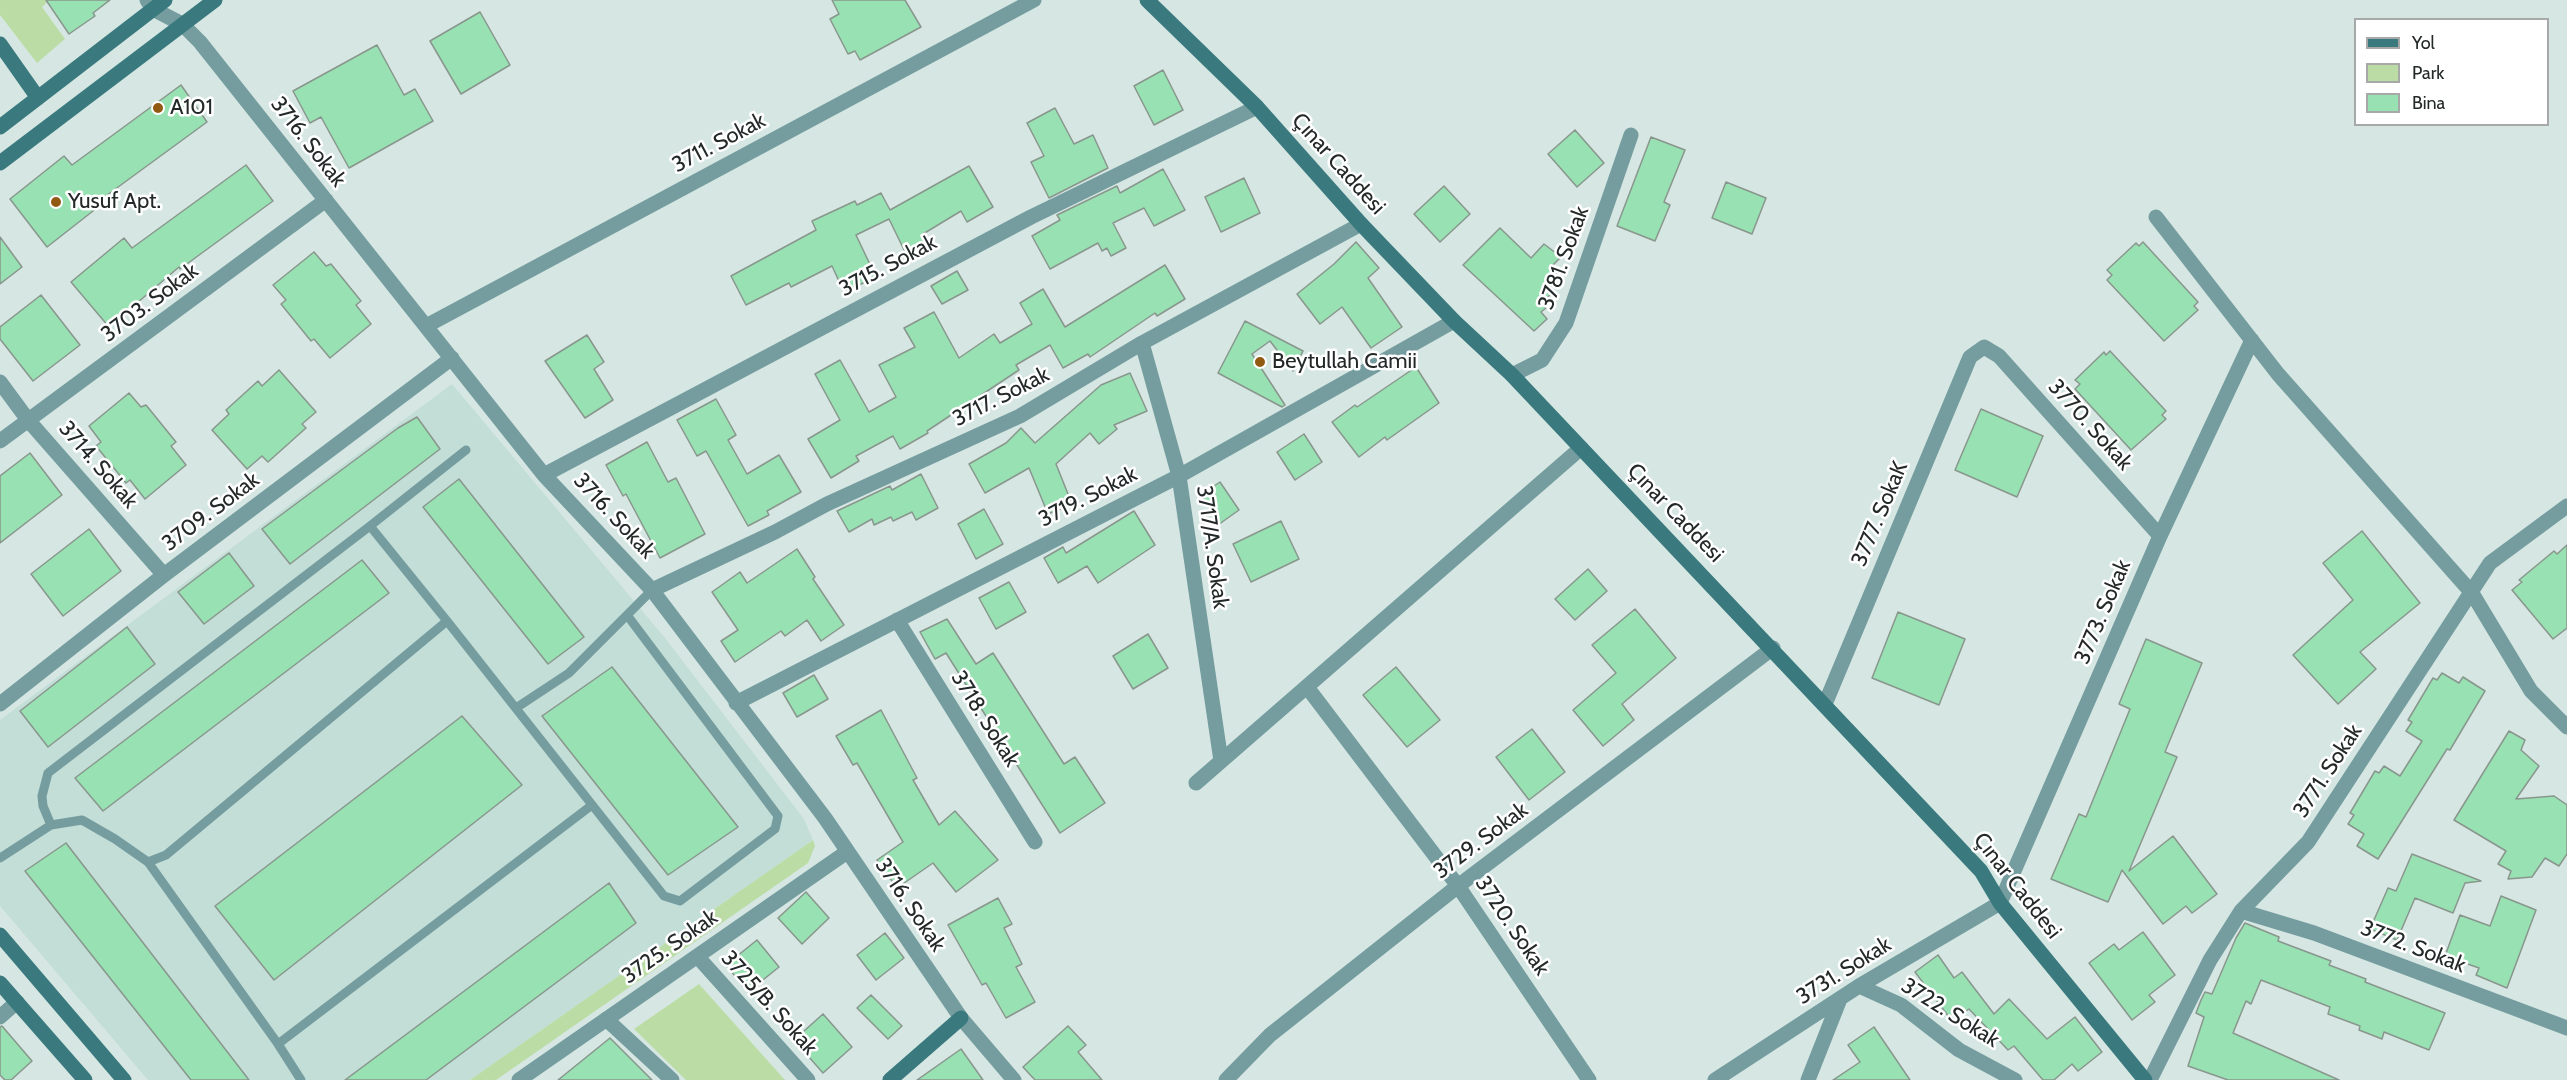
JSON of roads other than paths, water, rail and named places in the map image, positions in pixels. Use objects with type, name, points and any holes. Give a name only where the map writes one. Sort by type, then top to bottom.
[{"type":"street","points":[[0,163],[215,0]]},
{"type":"street","name":"3711. Sokak","points":[[426,326],[1034,0]]},
{"type":"street","name":"Çınar Caddesi","points":[[1147,0],[1257,107],[1361,224],[1454,321],[1512,375],[1982,871],[2000,903],[2145,1080]]},
{"type":"street","points":[[0,127],[155,3]]},
{"type":"street","name":"3716. Sokak","points":[[155,3],[183,24],[200,42],[544,475],[652,590],[825,818],[961,1018],[1014,1080]]},
{"type":"street","points":[[0,44],[38,98]]},
{"type":"street","name":"3715. Sokak","points":[[544,475],[1021,222],[1257,107]]},
{"type":"street","name":"3781. Sokak","points":[[1512,375],[1542,360],[1566,323],[1631,135]]},
{"type":"street","name":"3703. Sokak","points":[[0,441],[326,200]]},
{"type":"street","points":[[2156,217],[2278,374],[2472,593],[2531,691],[2567,727]]},
{"type":"street","name":"3717. Sokak","points":[[652,590],[775,532],[827,504],[1020,416],[1142,343],[1361,224]]},
{"type":"street","name":"3719. Sokak","points":[[736,703],[1179,476],[1454,321]]},
{"type":"street","name":"3773. Sokak","points":[[2000,903],[2160,536],[2252,340]]},
{"type":"street","name":"3717/A. Sokak","points":[[1142,343],[1179,476],[1221,761]]},
{"type":"street","name":"3770. Sokak","points":[[1984,347],[1999,356],[2160,536]]},
{"type":"street","name":"3777. SokaK","points":[[1825,704],[1970,357],[1984,347]]},
{"type":"street","name":"3709. Sokak","points":[[0,704],[164,575],[452,358]]},
{"type":"street","name":"3714. Sokak","points":[[0,382],[28,420],[164,575]]},
{"type":"street","points":[[1196,783],[1581,448]]},
{"type":"street","name":"3771. Sokak","points":[[2150,1080],[2210,960],[2241,911],[2308,842],[2490,563],[2567,506]]},
{"type":"street","name":"3718. Sokak","points":[[897,620],[1035,842]]},
{"type":"street","name":"3729. Sokak","points":[[1226,1080],[1270,1035],[1458,886],[1773,648]]},
{"type":"street","name":"3720. Sokak","points":[[1307,687],[1458,886],[1589,1080]]},
{"type":"street","name":"3725. Sokak","points":[[519,1080],[847,852]]},
{"type":"street","name":"3731. Sokak","points":[[1715,1080],[1859,986],[2000,903]]},
{"type":"street","name":"3772. Sokak","points":[[2241,911],[2314,933],[2567,1029]]},
{"type":"street","points":[[0,934],[124,1080]]},
{"type":"street","name":"3725/B. Sokak","points":[[697,956],[808,1080]]},
{"type":"street","points":[[0,983],[85,1080]]},
{"type":"street","name":"3722. Sokak","points":[[1859,986],[1901,1005],[1988,1073],[2015,1080]]},
{"type":"street","points":[[1808,1080],[1840,999]]},
{"type":"street","points":[[0,1017],[17,1002]]},
{"type":"street","points":[[890,1080],[961,1018]]},
{"type":"street","points":[[606,1019],[672,1080]]},
{"type":"lane","points":[[51,825],[43,806],[42,796],[48,773],[466,450]]},
{"type":"lane","points":[[370,526],[664,896],[680,901],[775,829],[778,821],[776,812],[627,615]]},
{"type":"lane","points":[[516,708],[569,674],[652,590]]},
{"type":"lane","points":[[148,862],[166,855],[447,621]]},
{"type":"lane","points":[[278,1044],[592,805]]},
{"type":"lane","points":[[0,858],[51,825],[82,820],[148,862],[278,1044],[301,1080]]},
{"type":"place","name":"A101","points":[[158,108]]},
{"type":"place","name":"Yusuf Apt.","points":[[56,202]]},
{"type":"place","name":"Beytullah Camii","points":[[1260,362]]}]
